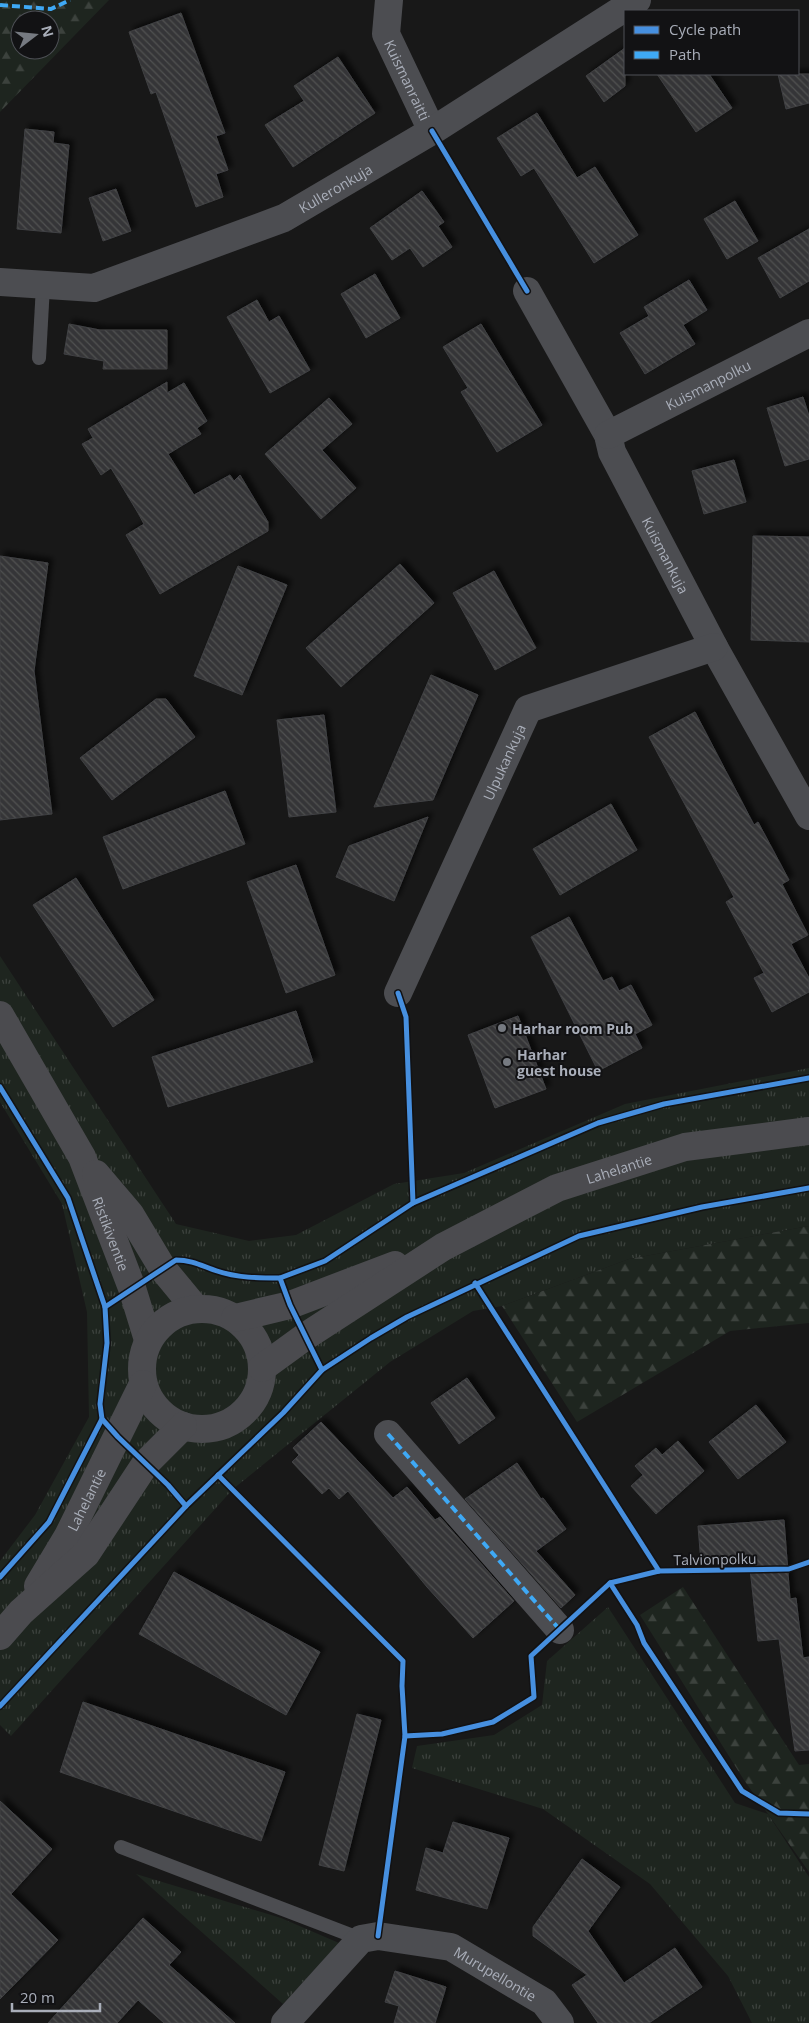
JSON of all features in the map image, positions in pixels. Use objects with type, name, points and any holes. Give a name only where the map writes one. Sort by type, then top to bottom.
[{"type":"main road","name":"Ristikiventie","points":[[0,1015],[82,1157],[132,1288],[148,1340]]},
{"type":"main road","name":"Lahelantie","points":[[262,1368],[306,1336],[443,1247],[557,1188],[685,1147],[809,1131]]},
{"type":"main road","name":"Ristikiventie","points":[[82,1157],[130,1214],[163,1269],[196,1309]]},
{"type":"main road","name":"Lahelantie","points":[[235,1318],[290,1305],[443,1247]]},
{"type":"main road","points":[[196,1309],[216,1310],[235,1318],[254,1340],[262,1368],[259,1387],[250,1404],[237,1418],[220,1426],[202,1429],[183,1426],[157,1410],[143,1384],[141,1362],[148,1340],[168,1318],[196,1309]]},
{"type":"main road","name":"Lahelantie","points":[[21,1612],[68,1536],[143,1384]]},
{"type":"main road","name":"Lahelantie","points":[[0,1636],[21,1612],[86,1554],[146,1463],[183,1426]]},
{"type":"street","name":"Kuismanraitti","points":[[389,0],[386,34],[432,131]]},
{"type":"street","name":"Kulleronkuja","points":[[0,282],[94,288],[284,218],[432,131],[637,0]]},
{"type":"street","name":"Kuismankuja","points":[[527,291],[608,435],[612,452],[714,648],[809,816]]},
{"type":"street","name":"Kuismanpolku","points":[[608,435],[809,333]]},
{"type":"street","name":"Ulpukankuja","points":[[398,992],[528,709],[714,648]]},
{"type":"street","points":[[388,1434],[560,1630]]},
{"type":"street","name":"Murupellontie","points":[[361,1939],[378,1936],[451,1947],[544,2002],[560,2023]]},
{"type":"street","points":[[285,2023],[361,1939]]},
{"type":"lane","points":[[39,358],[43,286]]},
{"type":"lane","points":[[121,1848],[361,1939]]},
{"type":"green space","points":[[0,0],[109,0],[60,50],[60,10],[10,10],[10,60],[51,60],[0,112]]},
{"type":"green space","points":[[0,956],[176,1224],[249,1241],[296,1235],[394,1184],[464,1173],[625,1104],[809,1068],[809,1226],[629,1259],[502,1306],[473,1311],[390,1362],[233,1489],[11,1736],[0,1725],[0,1561],[35,1515],[89,1417],[87,1312],[62,1204],[0,1102]]},
{"type":"green space","points":[[809,1226],[809,1323],[730,1331],[577,1422],[502,1306],[629,1259]]},
{"type":"green space","points":[[683,1587],[799,1765],[809,1764],[809,1872],[744,1780],[640,1615]]},
{"type":"green space","points":[[608,1607],[735,1803],[768,1814],[809,1877],[809,2023],[752,2023],[728,1976],[650,1884],[543,1809],[412,1768],[417,1746],[494,1735],[542,1705],[547,1661]]},
{"type":"green space","points":[[136,1874],[281,1918],[339,1943],[283,2004]]},
{"type":"building","points":[[181,13],[225,133],[216,136],[228,170],[216,174],[223,197],[196,207],[156,92],[151,94],[129,32]]},
{"type":"building","points":[[624,49],[625,86],[604,102],[586,76]]},
{"type":"building","points":[[338,57],[375,113],[293,167],[265,125],[304,101],[294,86]]},
{"type":"building","points":[[809,74],[809,103],[786,109],[778,75]]},
{"type":"building","points":[[658,75],[710,75],[732,108],[696,132]]},
{"type":"building","points":[[537,113],[577,178],[595,167],[638,235],[594,263],[534,168],[521,176],[497,138]]},
{"type":"building","points":[[25,129],[54,132],[53,143],[69,145],[61,233],[17,229]]},
{"type":"building","points":[[116,189],[131,231],[103,241],[89,198]]},
{"type":"building","points":[[422,191],[444,222],[438,226],[452,247],[423,267],[410,248],[392,260],[370,228]]},
{"type":"building","points":[[735,201],[758,241],[727,259],[704,219]]},
{"type":"building","points":[[809,229],[809,281],[780,298],[758,258]]},
{"type":"building","points":[[375,274],[400,318],[366,338],[341,294]]},
{"type":"building","points":[[689,280],[707,310],[683,325],[695,344],[645,374],[620,333],[649,316],[644,307]]},
{"type":"building","points":[[257,300],[269,322],[279,316],[310,370],[270,393],[227,317]]},
{"type":"building","points":[[69,324],[100,330],[167,330],[167,369],[103,369],[104,361],[64,354]]},
{"type":"building","points":[[481,324],[542,425],[497,452],[461,392],[468,388],[443,347]]},
{"type":"building","points":[[167,382],[167,393],[184,383],[207,421],[197,428],[201,434],[168,454],[194,495],[230,475],[234,481],[240,475],[268,522],[268,531],[160,594],[126,535],[144,524],[111,468],[101,475],[82,444],[93,438],[88,429]]},
{"type":"building","points":[[803,397],[809,416],[809,459],[785,466],[767,408]]},
{"type":"building","points":[[329,398],[352,424],[322,450],[356,488],[321,519],[265,454]]},
{"type":"building","points":[[734,460],[746,502],[704,514],[692,471]]},
{"type":"building","points":[[753,536],[809,537],[809,642],[751,640]]},
{"type":"building","points":[[0,556],[48,563],[34,671],[52,814],[0,820]]},
{"type":"building","points":[[400,564],[434,603],[341,687],[306,648]]},
{"type":"building","points":[[238,566],[287,585],[242,695],[194,676]]},
{"type":"building","points":[[494,571],[536,648],[495,670],[453,593]]},
{"type":"building","points":[[431,675],[478,695],[433,800],[374,807]]},
{"type":"building","points":[[156,699],[166,699],[195,737],[112,800],[80,758]]},
{"type":"building","points":[[695,712],[754,825],[758,822],[789,880],[782,884],[808,935],[791,944],[809,978],[809,992],[772,1012],[754,978],[764,973],[726,902],[734,897],[649,737]]},
{"type":"building","points":[[324,715],[336,812],[289,817],[277,720]]},
{"type":"building","points":[[225,791],[245,844],[123,889],[103,837]]},
{"type":"building","points":[[611,804],[637,850],[560,895],[533,849]]},
{"type":"building","points":[[428,817],[394,901],[336,877],[349,846]]},
{"type":"building","points":[[296,865],[335,975],[286,993],[247,882]]},
{"type":"building","points":[[76,878],[154,1000],[113,1027],[33,905]]},
{"type":"building","points":[[569,917],[603,981],[612,977],[619,991],[631,985],[652,1025],[635,1034],[642,1048],[598,1071],[531,937]]},
{"type":"building","points":[[296,1011],[313,1062],[168,1107],[152,1057]]},
{"type":"building","name":"Harhar guest house","points":[[518,1016],[546,1089],[495,1108],[468,1035]]},
{"type":"building","points":[[467,1378],[495,1418],[459,1444],[431,1403]]},
{"type":"building","points":[[756,1405],[786,1442],[738,1479],[709,1442]]},
{"type":"building","points":[[321,1422],[393,1498],[407,1487],[435,1520],[440,1517],[514,1601],[473,1638],[427,1587],[348,1491],[339,1499],[329,1488],[322,1494],[292,1462],[299,1455],[293,1448]]},
{"type":"building","points":[[678,1441],[704,1471],[656,1514],[631,1486],[643,1475],[635,1466],[656,1448],[662,1455]]},
{"type":"building","points":[[517,1463],[541,1499],[543,1498],[566,1529],[536,1551],[575,1595],[561,1608],[465,1499]]},
{"type":"building","points":[[784,1520],[790,1599],[796,1598],[803,1658],[809,1657],[809,1750],[795,1751],[779,1639],[758,1641],[749,1560],[701,1564],[698,1526]]},
{"type":"building","points":[[174,1572],[320,1652],[286,1715],[139,1634]]},
{"type":"building","points":[[83,1702],[285,1772],[261,1841],[60,1772]]},
{"type":"building","points":[[357,1714],[381,1720],[344,1871],[319,1865]]},
{"type":"building","points":[[0,1801],[52,1849],[11,1894],[58,1940],[0,1999]]},
{"type":"building","points":[[453,1822],[509,1838],[487,1909],[416,1890],[426,1848],[443,1853]]},
{"type":"building","points":[[582,1859],[620,1887],[588,1931],[624,1983],[675,1948],[702,1987],[649,2023],[598,2023],[572,1985],[587,1975],[533,1936],[533,1927]]},
{"type":"building","points":[[143,1918],[181,1952],[169,1965],[235,2023],[164,2023],[138,2000],[117,2023],[48,2023]]},
{"type":"building","points":[[395,1971],[446,1987],[435,2023],[394,2023],[399,2006],[385,2002]]},
{"type":"marked path","points":[[0,5],[51,9],[70,0]]},
{"type":"marked path","points":[[388,1434],[560,1630]]},
{"type":"cycle path","points":[[432,131],[527,291]]},
{"type":"cycle path","points":[[398,993],[406,1017],[413,1203]]},
{"type":"cycle path","points":[[280,1278],[325,1261],[413,1203],[598,1123],[664,1104],[809,1078]]},
{"type":"cycle path","points":[[0,1087],[68,1198],[105,1307],[107,1343],[100,1404],[102,1419],[168,1485],[186,1506]]},
{"type":"cycle path","points":[[0,1706],[186,1506],[283,1413],[322,1370],[371,1338],[407,1317],[579,1236],[702,1207],[809,1188]]},
{"type":"cycle path","points":[[105,1307],[176,1260],[192,1262],[232,1275],[280,1278],[290,1305],[322,1370]]},
{"type":"cycle path","points":[[475,1283],[659,1571]]},
{"type":"cycle path","points":[[0,1577],[49,1522],[102,1419]]},
{"type":"cycle path","points":[[218,1475],[403,1661],[402,1686],[405,1736],[378,1936]]},
{"type":"cycle path","name":"Talvionpolku","points":[[405,1736],[442,1734],[493,1722],[534,1697],[531,1656],[610,1583],[659,1571],[789,1569],[809,1562]]},
{"type":"cycle path","points":[[610,1583],[637,1625],[644,1643],[742,1791],[779,1813],[809,1814]]},
{"type":"place","name":"Harhar room Pub","points":[[502,1028]]},
{"type":"place","name":"Harhar guest house","points":[[507,1062]]}]
